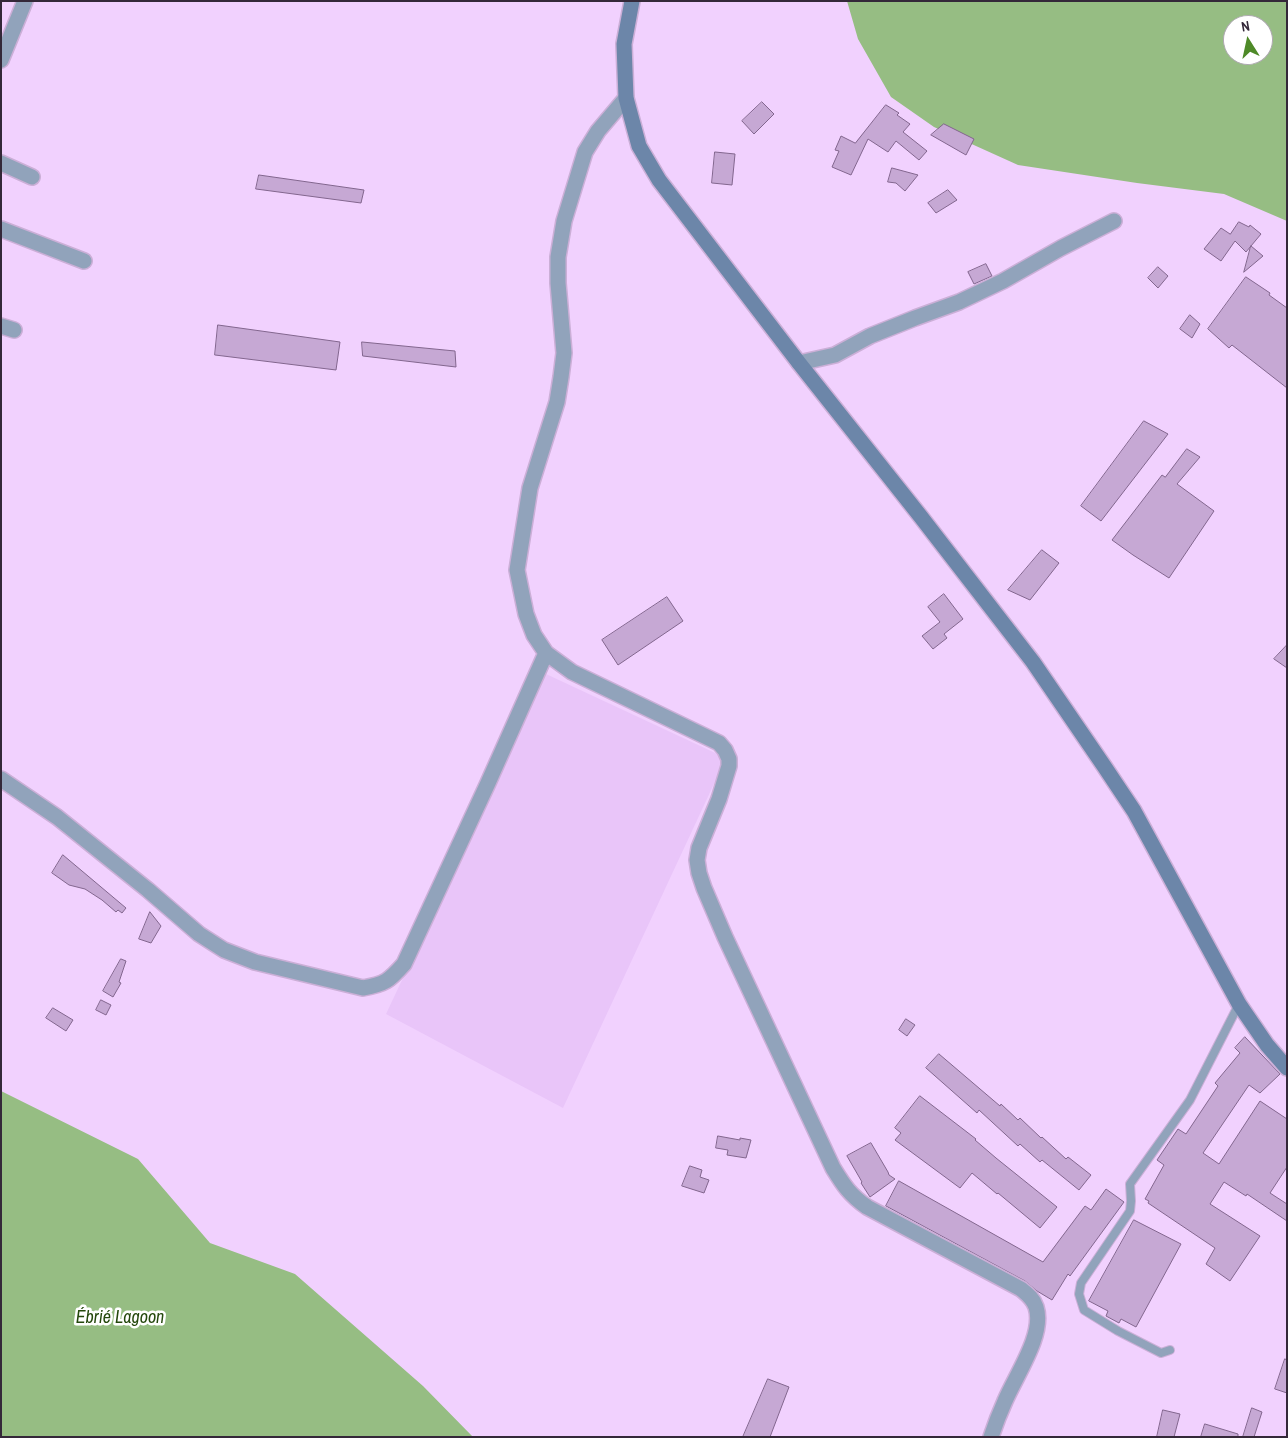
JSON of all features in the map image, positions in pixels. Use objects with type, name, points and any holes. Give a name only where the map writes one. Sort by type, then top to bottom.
[{"type":"street","points":[[1,60],[25,1]]},
{"type":"street","points":[[632,1],[624,44],[626,98],[639,146],[659,180],[1027,655],[1134,811],[1240,1004],[1267,1045],[1287,1068]]},
{"type":"street","points":[[626,98],[598,131],[586,152],[564,221],[558,257],[558,283],[564,353],[561,377],[557,402],[530,488],[517,570],[526,614],[534,635],[546,652],[572,672],[718,743],[725,750],[729,759],[729,766],[719,799],[699,848],[697,860],[699,873],[725,937],[833,1168],[852,1196],[866,1208],[1021,1289],[1032,1298],[1036,1306],[1038,1328],[1034,1340],[1004,1402],[990,1437]]},
{"type":"street","points":[[1,163],[32,177]]},
{"type":"street","points":[[799,363],[835,355],[870,336],[959,302],[1003,281],[1114,221]]},
{"type":"street","points":[[1,229],[84,261]]},
{"type":"street","points":[[1,779],[57,817],[148,890],[199,934],[224,950],[255,962],[363,988],[381,984],[394,975],[404,964],[546,652]]},
{"type":"lane","points":[[1170,1350],[1161,1353],[1118,1332],[1084,1310],[1079,1294],[1081,1282],[1130,1211],[1130,1184],[1190,1100],[1240,1004]]},
{"type":"shaded area","points":[[546,674],[726,758],[563,1108],[386,1014]]},
{"type":"water","points":[[847,1],[1287,1],[1287,221],[1224,194],[1018,165],[934,127],[891,97],[858,39]]},
{"type":"water","name":"Ébrié Lagoon","points":[[1,1091],[138,1159],[210,1243],[295,1274],[423,1386],[473,1437],[1,1437]]},
{"type":"building","points":[[762,102],[774,114],[754,134],[742,121]]},
{"type":"building","points":[[886,105],[899,113],[897,115],[910,124],[903,132],[927,151],[919,160],[896,141],[888,152],[868,139],[851,175],[832,167],[839,151],[835,150],[841,136],[855,143]]},
{"type":"building","points":[[944,124],[974,139],[966,155],[931,135]]},
{"type":"building","points":[[715,152],[735,154],[732,185],[712,183]]},
{"type":"building","points":[[892,168],[918,175],[905,191],[896,183],[888,182]]},
{"type":"building","points":[[259,175],[364,190],[361,203],[256,189]]},
{"type":"building","points":[[948,190],[957,200],[936,213],[928,203]]},
{"type":"building","points":[[1239,222],[1249,227],[1250,225],[1261,234],[1246,252],[1235,241],[1221,261],[1204,249],[1221,228],[1230,234]]},
{"type":"building","points":[[1251,246],[1263,256],[1244,272]]},
{"type":"building","points":[[986,264],[992,276],[974,284],[968,272]]},
{"type":"building","points":[[1158,267],[1168,276],[1158,288],[1148,278]]},
{"type":"building","points":[[1246,277],[1270,293],[1269,295],[1287,308],[1287,388],[1232,345],[1229,348],[1208,329]]},
{"type":"building","points":[[1190,315],[1200,324],[1192,338],[1180,329]]},
{"type":"building","points":[[218,325],[340,342],[336,370],[215,355]]},
{"type":"building","points":[[362,342],[455,351],[456,367],[363,356]]},
{"type":"building","points":[[1144,421],[1168,434],[1101,521],[1081,506]]},
{"type":"building","points":[[1187,449],[1200,457],[1177,484],[1214,511],[1169,578],[1112,540],[1162,475],[1165,477]]},
{"type":"building","points":[[1042,550],[1059,563],[1030,600],[1008,590]]},
{"type":"building","points":[[944,594],[963,619],[944,634],[947,638],[933,649],[922,636],[940,622],[928,607]]},
{"type":"building","points":[[667,597],[683,621],[618,665],[602,640]]},
{"type":"building","points":[[1287,645],[1287,668],[1274,659]]},
{"type":"building","points":[[63,855],[126,908],[122,913],[118,910],[116,912],[85,889],[69,885],[52,873]]},
{"type":"building","points":[[150,912],[161,926],[151,943],[139,939]]},
{"type":"building","points":[[121,959],[126,961],[119,982],[121,983],[113,997],[103,991]]},
{"type":"building","points":[[101,1000],[111,1005],[106,1015],[96,1010]]},
{"type":"building","points":[[53,1008],[73,1020],[66,1031],[46,1018]]},
{"type":"building","points":[[906,1019],[915,1025],[907,1036],[899,1030]]},
{"type":"building","points":[[1245,1037],[1280,1074],[1260,1093],[1249,1085],[1203,1153],[1219,1164],[1260,1101],[1287,1119],[1287,1167],[1270,1193],[1287,1204],[1287,1221],[1247,1194],[1246,1196],[1224,1182],[1210,1204],[1260,1236],[1230,1281],[1206,1264],[1215,1248],[1148,1203],[1149,1201],[1145,1199],[1164,1165],[1157,1160],[1178,1129],[1186,1134],[1218,1086],[1215,1083],[1240,1053],[1235,1048]]},
{"type":"building","points":[[939,1054],[1000,1106],[1001,1104],[1018,1120],[1020,1118],[1066,1159],[1068,1157],[1091,1175],[1079,1190],[1042,1160],[1040,1162],[1020,1144],[1018,1146],[979,1110],[977,1113],[926,1068]]},
{"type":"building","points":[[920,1096],[976,1139],[996,1158],[1057,1207],[1040,1228],[972,1173],[960,1188],[895,1140],[901,1133],[895,1128]]},
{"type":"building","points":[[718,1136],[751,1140],[746,1158],[727,1155],[728,1150],[716,1148]]},
{"type":"building","points":[[871,1143],[889,1175],[895,1179],[870,1197],[847,1156]]},
{"type":"building","points":[[690,1166],[702,1170],[700,1177],[709,1180],[704,1193],[682,1186]]},
{"type":"building","points":[[899,1181],[1043,1262],[1085,1206],[1091,1210],[1106,1189],[1124,1202],[1070,1276],[1068,1274],[1052,1300],[1025,1281],[886,1206]]},
{"type":"building","points":[[1134,1220],[1181,1244],[1136,1327],[1121,1319],[1119,1323],[1106,1316],[1108,1311],[1089,1301]]},
{"type":"building","points":[[1285,1359],[1287,1360],[1287,1393],[1275,1389]]},
{"type":"building","points":[[768,1379],[789,1387],[770,1437],[743,1437]]},
{"type":"building","points":[[1252,1408],[1262,1412],[1254,1437],[1243,1437]]},
{"type":"building","points":[[1163,1410],[1180,1414],[1174,1437],[1157,1437]]},
{"type":"building","points":[[1205,1424],[1238,1434],[1238,1437],[1201,1437]]}]
